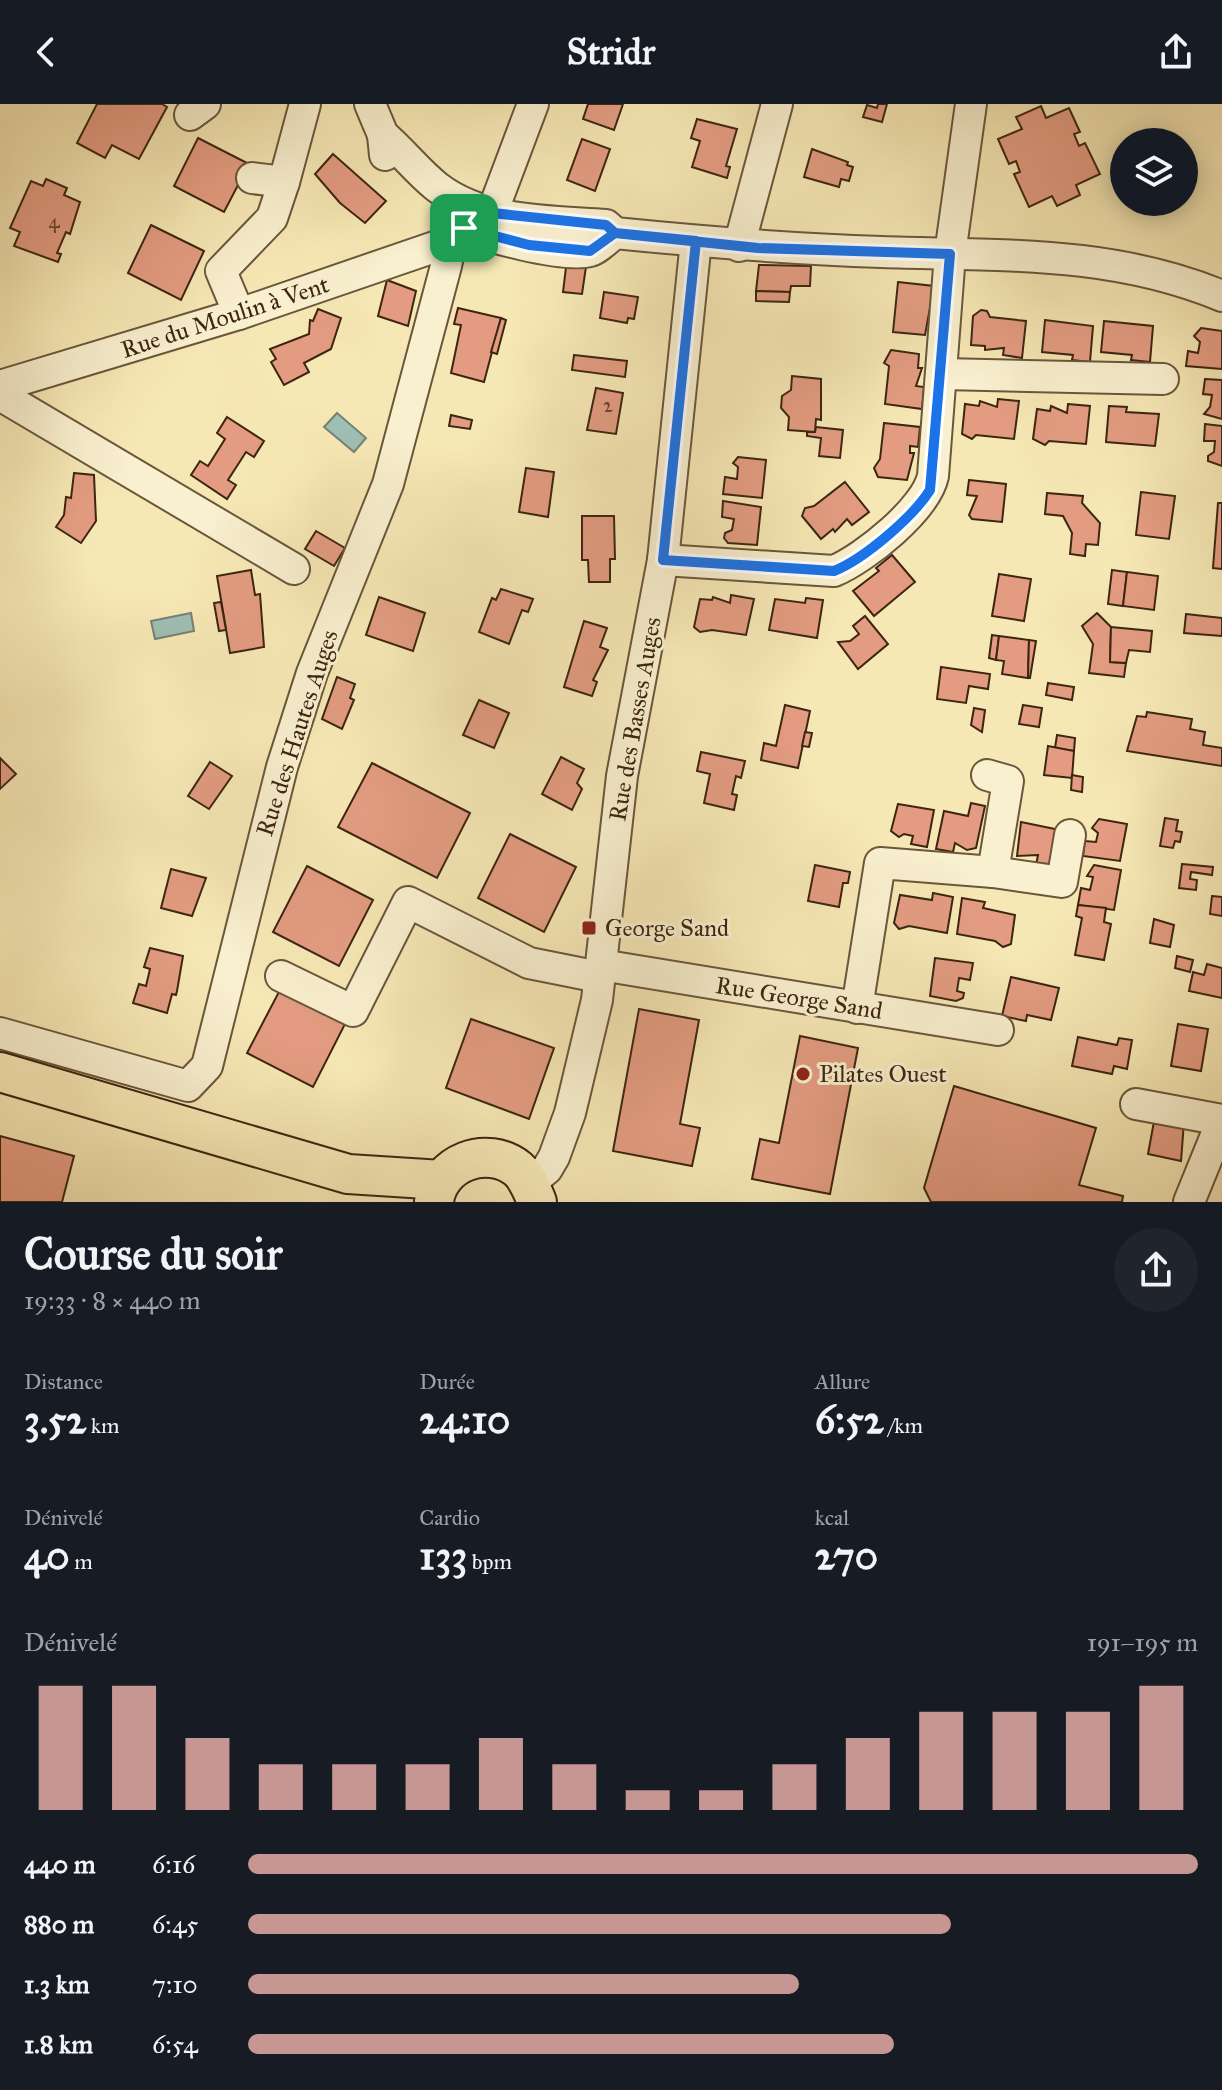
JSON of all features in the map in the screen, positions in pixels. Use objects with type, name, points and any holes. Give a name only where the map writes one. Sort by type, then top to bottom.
[{"type":"main road","points":[[0,1072],[348,1174],[438,1191],[454,1167],[469,1159],[486,1157],[503,1161],[518,1170],[535,1197]]},
{"type":"main road","points":[[348,1174],[394,1202]]},
{"type":"street","points":[[239,314],[221,271],[272,218],[305,104]]},
{"type":"street","points":[[370,104],[383,135],[384,154],[394,171],[437,211],[456,235],[496,225],[606,225],[615,233],[739,246],[1110,262],[1167,274],[1222,296]]},
{"type":"street","points":[[496,225],[533,104]]},
{"type":"street","points":[[739,246],[777,104]]},
{"type":"street","points":[[663,560],[834,571],[850,565],[922,503],[930,490],[943,374],[950,254],[971,104]]},
{"type":"street","points":[[383,135],[438,187],[496,225]]},
{"type":"street","points":[[252,178],[284,182]]},
{"type":"street","name":"Rue du Moulin à Vent","points":[[0,386],[239,314],[456,235]]},
{"type":"street","name":"Rue des Hautes Auges","points":[[0,1033],[188,1086],[207,1066],[282,767],[312,673],[388,484],[456,235]]},
{"type":"street","name":"Rue des Basses Auges","points":[[535,1197],[570,1113],[600,971],[622,776],[663,560],[696,241]]},
{"type":"street","points":[[943,374],[1163,379]]},
{"type":"street","points":[[0,395],[294,569]]},
{"type":"street","points":[[987,775],[1008,781],[993,872]]},
{"type":"street","points":[[857,1008],[880,863],[993,872],[1062,882],[1070,835]]},
{"type":"street","name":"Rue George Sand","points":[[281,976],[353,1011],[408,902],[529,963],[998,1030]]},
{"type":"street","points":[[1136,1104],[1222,1121],[1189,1202]]},
{"type":"water","points":[[337,413],[366,438],[354,452],[324,427]]},
{"type":"water","points":[[191,613],[194,631],[155,639],[151,621]]},
{"type":"building","points":[[97,104],[162,104],[167,107],[139,159],[112,145],[105,158],[77,143]]},
{"type":"building","points":[[588,104],[623,104],[614,130],[583,119]]},
{"type":"building","points":[[878,104],[887,104],[882,122],[863,117],[867,105],[877,108]]},
{"type":"building","points":[[1041,106],[1046,118],[1069,108],[1080,132],[1074,134],[1079,146],[1085,143],[1100,174],[1076,185],[1080,195],[1057,206],[1052,196],[1029,207],[1014,174],[1020,172],[1016,161],[1009,164],[998,139],[1022,129],[1016,117]]},
{"type":"building","points":[[697,119],[737,129],[726,166],[730,167],[727,178],[692,167],[700,141],[691,138]]},
{"type":"building","points":[[198,138],[249,164],[224,212],[174,186]]},
{"type":"building","points":[[582,139],[610,149],[595,191],[567,180]]},
{"type":"building","points":[[812,149],[848,162],[847,165],[853,167],[849,181],[841,179],[839,187],[804,177]]},
{"type":"building","points":[[333,154],[386,201],[365,223],[340,203],[315,174]]},
{"type":"building","points":[[46,179],[67,188],[64,195],[80,202],[70,234],[66,232],[57,253],[61,254],[58,262],[14,246],[20,232],[10,228],[31,181],[43,186]]},
{"type":"building","points":[[151,225],[204,251],[181,300],[128,273]]},
{"type":"building","points":[[568,251],[588,253],[582,294],[563,292]]},
{"type":"building","points":[[759,265],[811,266],[810,286],[791,286],[790,292],[756,291]]},
{"type":"building","points":[[387,280],[416,291],[408,326],[378,316]]},
{"type":"building","points":[[898,282],[934,286],[925,335],[893,332]]},
{"type":"building","points":[[756,291],[790,292],[789,302],[756,301]]},
{"type":"building","points":[[604,292],[638,297],[634,319],[628,318],[627,323],[600,318]]},
{"type":"building","points":[[458,308],[501,318],[484,382],[451,373],[461,325],[454,324]]},
{"type":"building","points":[[318,309],[341,318],[331,349],[304,363],[309,372],[284,385],[271,362],[276,359],[270,349],[309,334],[310,320],[313,321]]},
{"type":"building","points":[[981,310],[987,311],[990,317],[1026,321],[1022,358],[1003,355],[1004,348],[985,350],[985,346],[971,345],[973,316]]},
{"type":"building","points":[[501,318],[506,320],[497,354],[491,352]]},
{"type":"building","points":[[1045,320],[1093,326],[1090,362],[1072,360],[1073,355],[1042,352]]},
{"type":"building","points":[[1104,321],[1153,326],[1150,362],[1131,360],[1132,355],[1101,352]]},
{"type":"building","points":[[1201,328],[1222,331],[1222,369],[1186,366],[1188,351],[1198,353],[1200,342],[1194,336]]},
{"type":"building","points":[[891,350],[919,354],[918,368],[922,368],[916,386],[924,387],[922,409],[885,404],[889,366],[884,363]]},
{"type":"building","points":[[574,355],[627,361],[625,377],[572,370]]},
{"type":"building","points":[[792,376],[821,379],[821,420],[816,419],[815,432],[788,430],[789,417],[781,408],[782,396],[791,390]]},
{"type":"building","points":[[1205,379],[1222,380],[1222,419],[1204,414],[1210,407],[1212,395],[1203,394]]},
{"type":"building","points":[[596,388],[623,393],[616,434],[587,430]]},
{"type":"building","points":[[998,399],[1019,401],[1014,439],[976,435],[972,439],[962,434],[965,404],[979,406],[980,401],[997,407]]},
{"type":"building","points":[[1068,404],[1090,406],[1086,444],[1049,441],[1045,445],[1033,439],[1037,409],[1050,411],[1051,406],[1067,413]]},
{"type":"building","points":[[1109,406],[1127,407],[1126,412],[1159,414],[1155,446],[1106,442]]},
{"type":"building","points":[[451,415],[472,420],[470,429],[449,426]]},
{"type":"building","points":[[227,417],[264,441],[254,457],[246,452],[228,480],[236,485],[227,499],[191,475],[200,461],[208,466],[225,439],[217,433]]},
{"type":"building","points":[[884,423],[920,427],[918,447],[910,446],[910,453],[914,453],[907,480],[878,477],[874,468],[880,459]]},
{"type":"building","points":[[1205,424],[1222,426],[1222,466],[1208,461],[1208,456],[1214,452],[1215,441],[1204,441]]},
{"type":"building","points":[[816,427],[843,430],[840,458],[819,456],[821,438],[807,436],[807,432],[815,432]]},
{"type":"building","points":[[738,457],[766,460],[762,498],[723,494],[725,477],[737,479],[738,467],[733,463]]},
{"type":"building","points":[[526,468],[554,472],[548,517],[519,512]]},
{"type":"building","points":[[74,473],[94,475],[96,521],[81,543],[56,527],[64,515],[66,497],[71,498]]},
{"type":"building","points":[[969,480],[1006,484],[1002,522],[972,519],[969,515],[977,496],[967,495]]},
{"type":"building","points":[[845,482],[869,512],[852,525],[847,519],[835,532],[833,529],[821,539],[802,516],[805,508],[814,506]]},
{"type":"building","points":[[1141,492],[1175,496],[1169,539],[1136,535]]},
{"type":"building","points":[[1047,493],[1083,496],[1082,503],[1100,523],[1098,545],[1086,544],[1085,556],[1070,554],[1072,533],[1063,516],[1045,514]]},
{"type":"building","points":[[723,501],[761,507],[757,545],[728,543],[724,538],[725,533],[732,530],[734,519],[722,517]]},
{"type":"building","points":[[1218,503],[1222,503],[1222,569],[1213,568]]},
{"type":"building","points":[[582,516],[614,516],[615,559],[610,559],[610,582],[589,582],[588,560],[582,560]]},
{"type":"building","points":[[316,531],[345,548],[334,566],[305,549]]},
{"type":"building","points":[[892,555],[915,582],[874,616],[853,591],[879,571],[876,568]]},
{"type":"building","points":[[251,570],[255,595],[260,594],[264,647],[230,653],[217,576]]},
{"type":"building","points":[[1112,570],[1127,572],[1123,606],[1108,604]]},
{"type":"building","points":[[1127,572],[1158,576],[1154,610],[1123,606]]},
{"type":"building","points":[[999,574],[1031,579],[1024,621],[992,616]]},
{"type":"building","points":[[501,589],[533,599],[528,612],[522,610],[509,644],[479,632],[492,598],[496,600]]},
{"type":"building","points":[[731,595],[754,599],[746,635],[712,630],[700,632],[694,627],[700,599],[712,600],[713,597],[730,603]]},
{"type":"building","points":[[379,597],[425,613],[413,651],[366,635]]},
{"type":"building","points":[[806,598],[823,600],[817,638],[769,630],[775,599],[805,603]]},
{"type":"building","points":[[221,602],[226,630],[219,631],[214,603]]},
{"type":"building","points":[[1097,613],[1111,627],[1110,662],[1126,663],[1124,677],[1089,673],[1093,644],[1082,626]]},
{"type":"building","points":[[1186,614],[1222,618],[1222,636],[1184,633]]},
{"type":"building","points":[[865,616],[888,644],[858,669],[838,642],[850,641],[859,634],[853,626]]},
{"type":"building","points":[[584,621],[607,628],[600,647],[608,650],[593,680],[597,682],[592,696],[564,687]]},
{"type":"building","points":[[1111,627],[1152,631],[1150,652],[1129,650],[1126,663],[1110,662]]},
{"type":"building","points":[[992,635],[999,636],[996,660],[989,658]]},
{"type":"building","points":[[999,636],[1029,640],[1028,678],[1002,674],[1004,661],[996,660]]},
{"type":"building","points":[[1029,640],[1036,641],[1028,678]]},
{"type":"building","points":[[941,667],[990,674],[988,689],[969,686],[966,703],[937,699]]},
{"type":"building","points":[[337,677],[355,684],[350,698],[354,700],[342,729],[322,719]]},
{"type":"building","points":[[1048,683],[1074,687],[1072,700],[1046,695]]},
{"type":"building","points":[[479,700],[509,713],[494,748],[463,735]]},
{"type":"building","points":[[785,705],[810,711],[798,768],[761,760],[764,743],[776,746]]},
{"type":"building","points":[[1023,705],[1042,708],[1039,727],[1019,724]]},
{"type":"building","points":[[974,708],[985,710],[982,732],[971,725]]},
{"type":"building","points":[[1147,712],[1192,719],[1190,729],[1205,732],[1203,745],[1222,748],[1222,766],[1127,751],[1137,716],[1146,717]]},
{"type":"building","points":[[805,732],[812,733],[809,747],[802,746]]},
{"type":"building","points":[[1057,735],[1075,738],[1074,751],[1055,748]]},
{"type":"building","points":[[1048,746],[1074,751],[1072,778],[1044,775]]},
{"type":"building","points":[[701,752],[745,761],[741,778],[736,776],[732,794],[737,795],[734,810],[704,803],[710,774],[697,771]]},
{"type":"building","points":[[561,757],[584,769],[577,783],[582,789],[572,810],[542,794]]},
{"type":"building","points":[[0,758],[16,774],[0,789]]},
{"type":"building","points":[[210,762],[232,776],[209,809],[188,796]]},
{"type":"building","points":[[372,763],[470,813],[437,878],[338,827]]},
{"type":"building","points":[[1072,775],[1083,777],[1082,792],[1071,790]]},
{"type":"building","points":[[971,803],[985,806],[976,848],[967,850],[955,843],[953,852],[936,849],[944,811],[968,816]]},
{"type":"building","points":[[898,804],[934,810],[927,847],[911,844],[913,836],[904,834],[899,837],[891,831]]},
{"type":"building","points":[[1165,818],[1178,820],[1176,831],[1182,832],[1180,842],[1175,841],[1173,848],[1160,846]]},
{"type":"building","points":[[1099,819],[1127,824],[1120,861],[1083,856],[1085,841],[1096,842],[1098,833],[1092,828]]},
{"type":"building","points":[[1021,822],[1060,830],[1052,868],[1036,865],[1038,855],[1017,856]]},
{"type":"building","points":[[510,834],[576,867],[544,932],[478,898]]},
{"type":"building","points":[[1182,864],[1213,867],[1212,875],[1191,872],[1190,879],[1197,880],[1196,890],[1179,888]]},
{"type":"building","points":[[815,865],[850,872],[848,883],[843,883],[839,907],[808,901]]},
{"type":"building","points":[[1094,865],[1121,870],[1114,910],[1078,905],[1081,888],[1090,890],[1093,877],[1087,876]]},
{"type":"building","points":[[307,866],[373,900],[339,966],[273,932]]},
{"type":"building","points":[[171,869],[206,878],[192,916],[161,908]]},
{"type":"building","points":[[933,893],[953,897],[947,933],[909,926],[899,929],[894,923],[900,895],[932,900]]},
{"type":"building","points":[[1212,896],[1222,897],[1222,916],[1210,914]]},
{"type":"building","points":[[962,898],[985,902],[983,908],[1015,915],[1011,944],[1003,947],[995,941],[957,934]]},
{"type":"building","points":[[1078,905],[1106,908],[1104,922],[1111,924],[1104,960],[1075,955],[1082,918],[1076,916]]},
{"type":"building","points":[[1154,919],[1174,925],[1170,947],[1150,943]]},
{"type":"building","points":[[150,948],[183,956],[176,995],[172,994],[167,1013],[133,1003],[139,984],[146,986],[150,969],[144,967]]},
{"type":"building","points":[[1177,956],[1193,960],[1190,972],[1175,968]]},
{"type":"building","points":[[935,958],[973,963],[970,980],[959,978],[957,991],[964,993],[963,998],[956,1001],[930,996]]},
{"type":"building","points":[[1207,964],[1222,968],[1222,998],[1189,991],[1193,972],[1204,975]]},
{"type":"building","points":[[1011,977],[1059,988],[1051,1020],[1027,1015],[1026,1021],[1002,1016]]},
{"type":"building","points":[[281,988],[346,1022],[313,1087],[247,1053]]},
{"type":"building","points":[[639,1009],[699,1020],[680,1124],[700,1128],[692,1166],[613,1151]]},
{"type":"building","points":[[471,1019],[554,1048],[529,1119],[446,1088]]},
{"type":"building","points":[[1178,1024],[1208,1029],[1201,1071],[1171,1066]]},
{"type":"building","points":[[800,1036],[858,1048],[830,1194],[752,1179],[760,1139],[779,1143]]},
{"type":"building","points":[[1078,1037],[1117,1045],[1119,1038],[1132,1040],[1127,1069],[1114,1066],[1112,1074],[1072,1066]]},
{"type":"building","points":[[954,1086],[1096,1128],[1079,1185],[1123,1196],[1122,1202],[931,1202],[924,1188]]},
{"type":"building","points":[[1155,1116],[1184,1122],[1181,1161],[1148,1154]]},
{"type":"building","points":[[0,1136],[74,1156],[62,1202],[0,1202]]},
{"type":"place","name":"George Sand","points":[[589,928]]},
{"type":"place","name":"Pilates Ouest","points":[[803,1074]]},
{"type":"route","points":[[464,228],[492,213],[534,220],[606,225],[615,233],[696,241],[663,560],[834,571],[850,565],[922,503],[930,490],[943,374],[950,254],[758,248],[696,241],[615,233],[590,251],[560,250],[464,228]]}]
